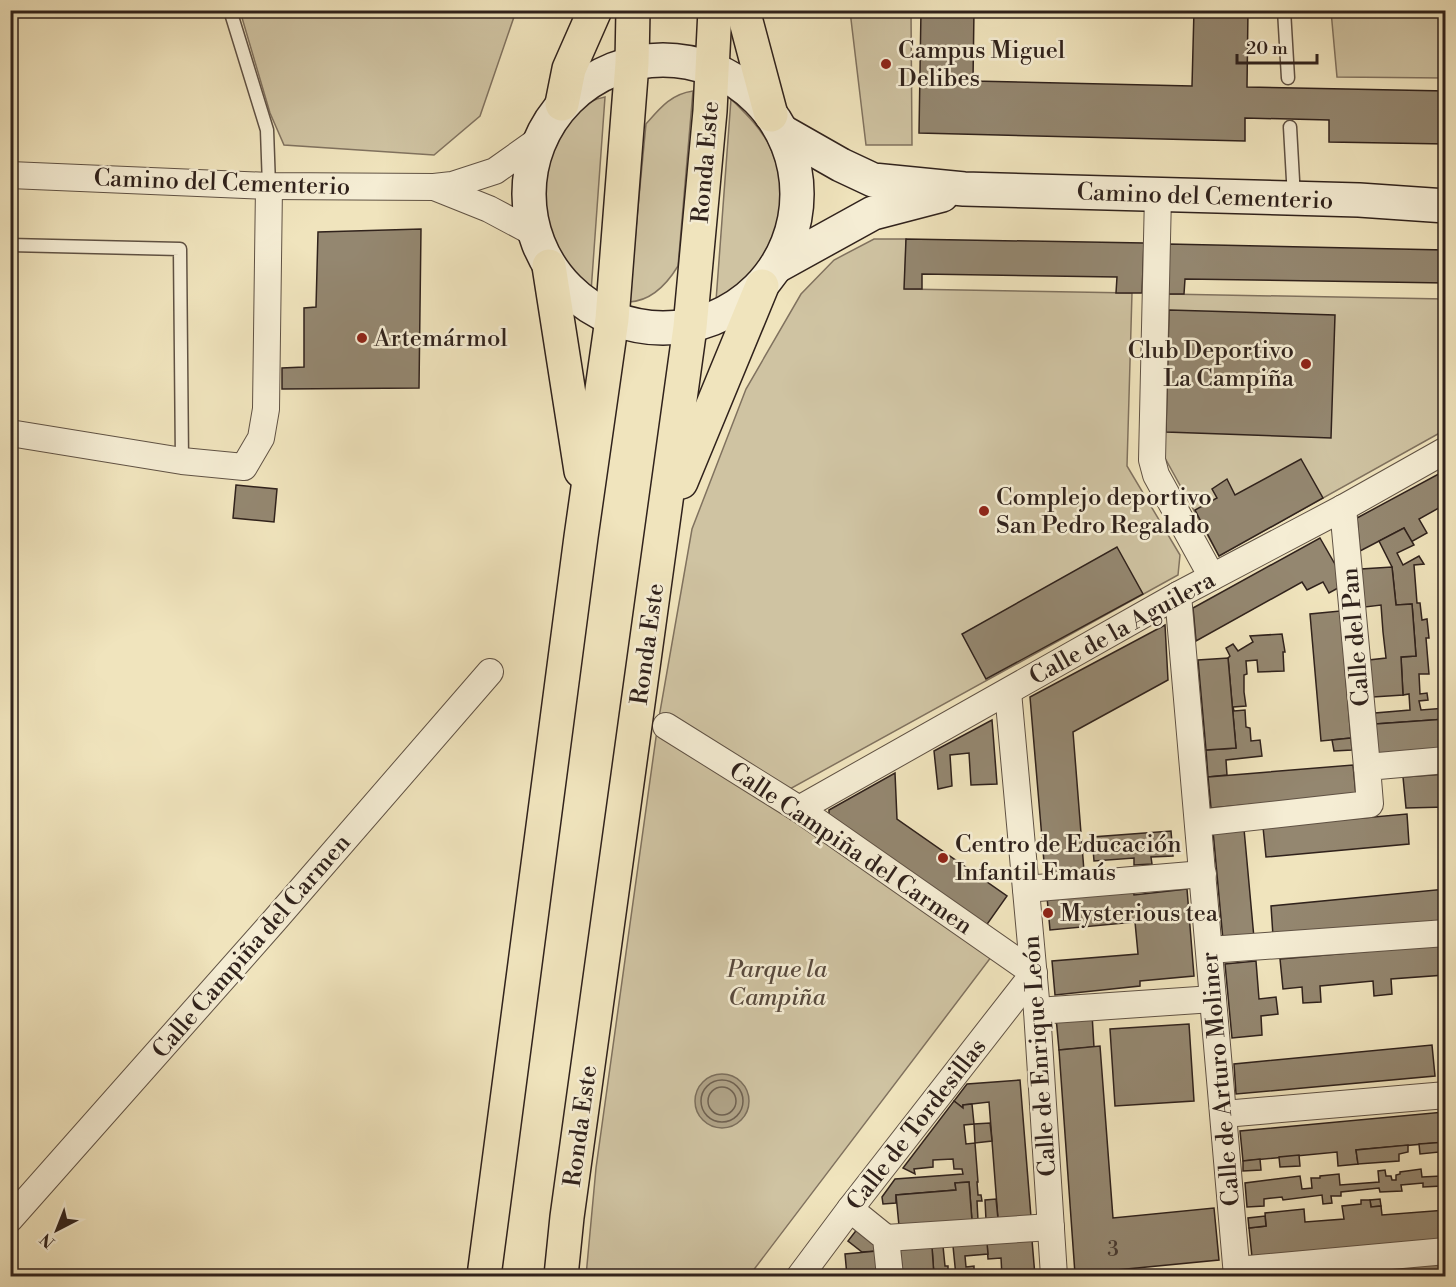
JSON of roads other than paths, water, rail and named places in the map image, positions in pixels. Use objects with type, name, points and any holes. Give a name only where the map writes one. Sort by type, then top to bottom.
[{"type":"highway","points":[[562,104],[569,69],[595,10]]},
{"type":"highway","points":[[484,1276],[612,319],[632,63],[633,10]]},
{"type":"highway","name":"Ronda Este","points":[[561,1276],[567,1217],[690,327],[710,111],[715,10]]},
{"type":"highway","points":[[743,10],[777,123]]},
{"type":"highway","points":[[549,266],[586,501]]},
{"type":"highway","points":[[664,523],[770,276]]},
{"type":"main road","name":"Camino del Cementerio","points":[[964,189],[873,213],[770,276],[729,312],[690,327],[650,328],[612,319],[576,297],[549,266],[534,233],[529,209],[528,185],[532,161],[540,139],[562,104],[594,78],[632,63],[672,60],[711,69],[750,91],[777,123],[841,165],[873,180],[964,189],[1294,198],[1446,206]]},
{"type":"main road","points":[[770,276],[793,232],[798,196],[793,159],[777,123]]},
{"type":"street","name":"Camino del Cementerio","points":[[10,175],[269,186],[434,187],[452,185],[495,171],[540,139]]},
{"type":"street","points":[[10,433],[182,461],[244,467],[261,438],[266,410],[269,186]]},
{"type":"street","name":"Camino del Cementerio","points":[[434,187],[489,209],[534,233]]},
{"type":"street","points":[[1158,195],[1152,460],[1156,475],[1212,577]]},
{"type":"street","name":"Calle de la Aguilera","points":[[799,809],[1178,595],[1343,508],[1446,450]]},
{"type":"street","name":"Calle del Pan","points":[[1198,823],[1370,804],[1343,508]]},
{"type":"street","name":"Calle de Arturo Moliner","points":[[1178,595],[1237,1273]]},
{"type":"street","name":"Calle Campiña del Carmen","points":[[10,1219],[274,921],[490,672]]},
{"type":"street","name":"Calle de Enrique León","points":[[1008,692],[1037,1011],[1054,1276]]},
{"type":"street","name":"Calle Campiña del Carmen","points":[[666,726],[799,809],[1034,973]]},
{"type":"street","points":[[1367,767],[1446,760]]},
{"type":"street","points":[[1026,889],[1203,874]]},
{"type":"street","points":[[1209,950],[1446,933]]},
{"type":"street","name":"Calle de Tordesillas","points":[[800,1276],[1034,973]]},
{"type":"street","points":[[1037,1011],[1214,999]]},
{"type":"street","points":[[1224,1114],[1446,1095]]},
{"type":"street","points":[[850,1209],[886,1238],[1051,1227]]},
{"type":"street","points":[[886,1238],[890,1276]]},
{"type":"street","points":[[1237,1273],[1446,1251]]},
{"type":"lane","points":[[230,10],[267,130],[269,186]]},
{"type":"lane","points":[[1284,10],[1288,78]]},
{"type":"lane","points":[[1290,127],[1294,198]]},
{"type":"lane","points":[[10,245],[180,249],[182,461]]},
{"type":"water","points":[[717,1074],[727,1074],[737,1078],[745,1086],[749,1101],[745,1116],[737,1124],[727,1128],[717,1128],[707,1124],[699,1116],[695,1106],[695,1096],[699,1086],[707,1078]]},
{"type":"place","name":"Campus Miguel Delibes","points":[[886,64]]},
{"type":"place","name":"Artemármol","points":[[362,338]]},
{"type":"place","name":"Club Deportivo La Campiña","points":[[1306,364]]},
{"type":"place","name":"Complejo deportivo San Pedro Regalado","points":[[984,511]]},
{"type":"place","name":"Centro de Educación Infantil Emaús","points":[[943,858]]},
{"type":"place","name":"Mysterious tea","points":[[1048,913]]},
{"type":"park label","name":"Parque la Campiña","points":[[777,983]]}]
